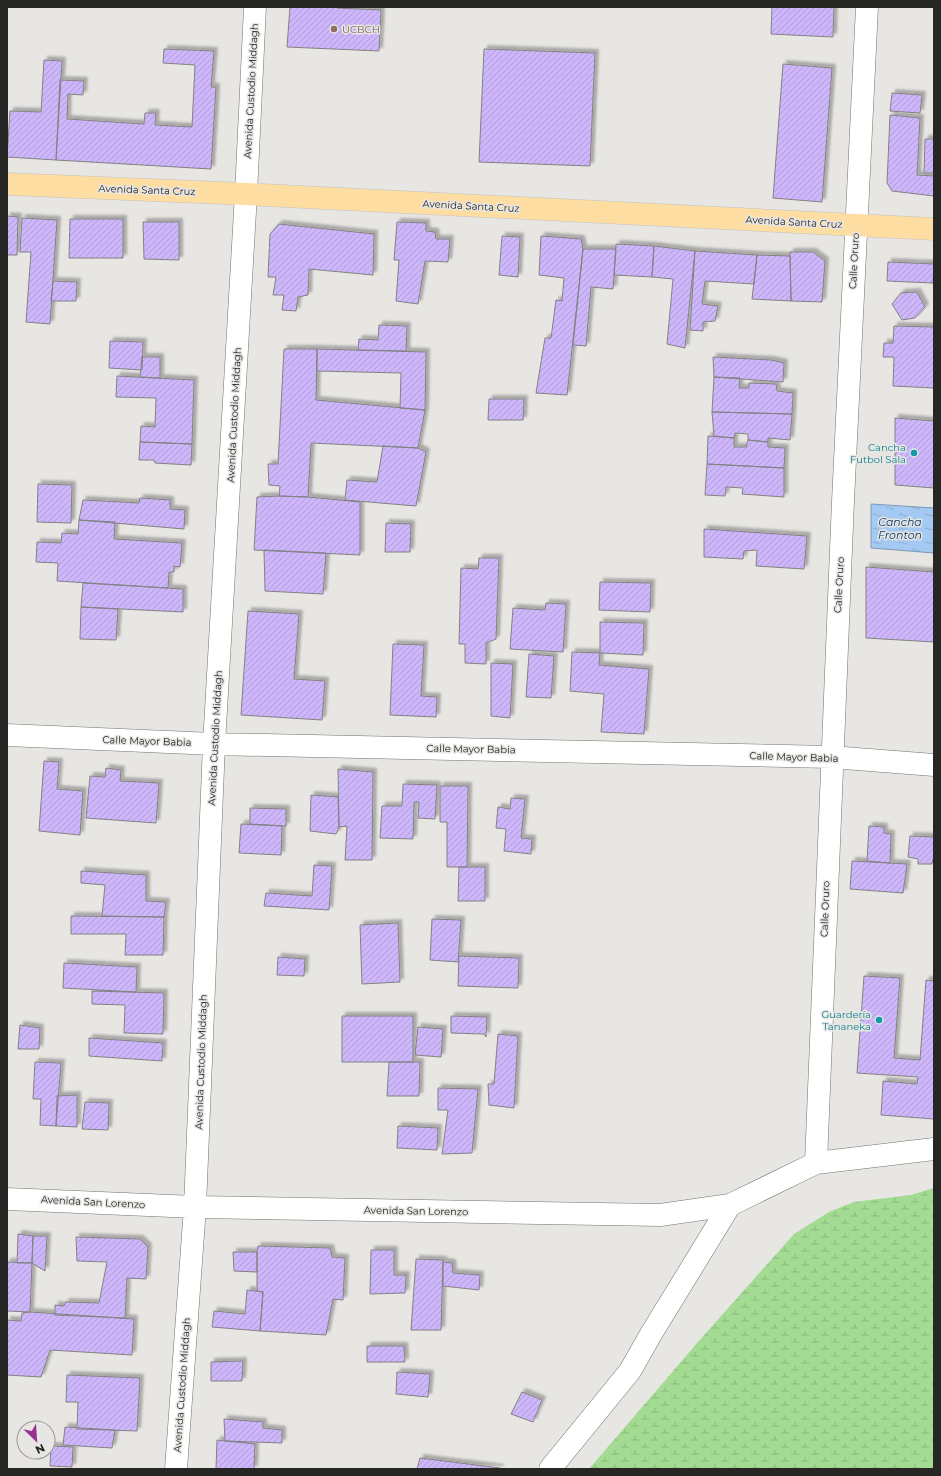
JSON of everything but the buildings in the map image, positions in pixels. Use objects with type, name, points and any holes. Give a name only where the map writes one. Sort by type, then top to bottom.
[{"type":"main road","name":"Avenida Santa Cruz","points":[[7,184],[246,194],[934,229]]},
{"type":"street","name":"Avenida Custodio Middagh","points":[[176,1469],[195,1207],[214,744],[246,194],[254,7]]},
{"type":"street","name":"Calle Oruro","points":[[816,1163],[831,757],[867,7]]},
{"type":"street","name":"Calle Mayor Babia","points":[[7,735],[214,744],[831,757],[934,765]]},
{"type":"street","name":"Avenida San Lorenzo","points":[[7,1199],[195,1207],[660,1215],[730,1205],[816,1163],[934,1149]]},
{"type":"street","points":[[550,1469],[630,1371],[730,1205]]},
{"type":"green space","points":[[934,1188],[934,1469],[589,1469],[698,1342],[794,1234],[829,1212],[854,1202],[911,1195]]},
{"type":"water","name":"Cancha Fronton","points":[[871,504],[934,508],[934,553],[871,548]]},
{"type":"place","name":"UCBCH","points":[[334,29]]},
{"type":"place","name":"Cancha Futbol Sala","points":[[914,453]]},
{"type":"place","name":"Guardería Tananeka","points":[[879,1020]]}]
